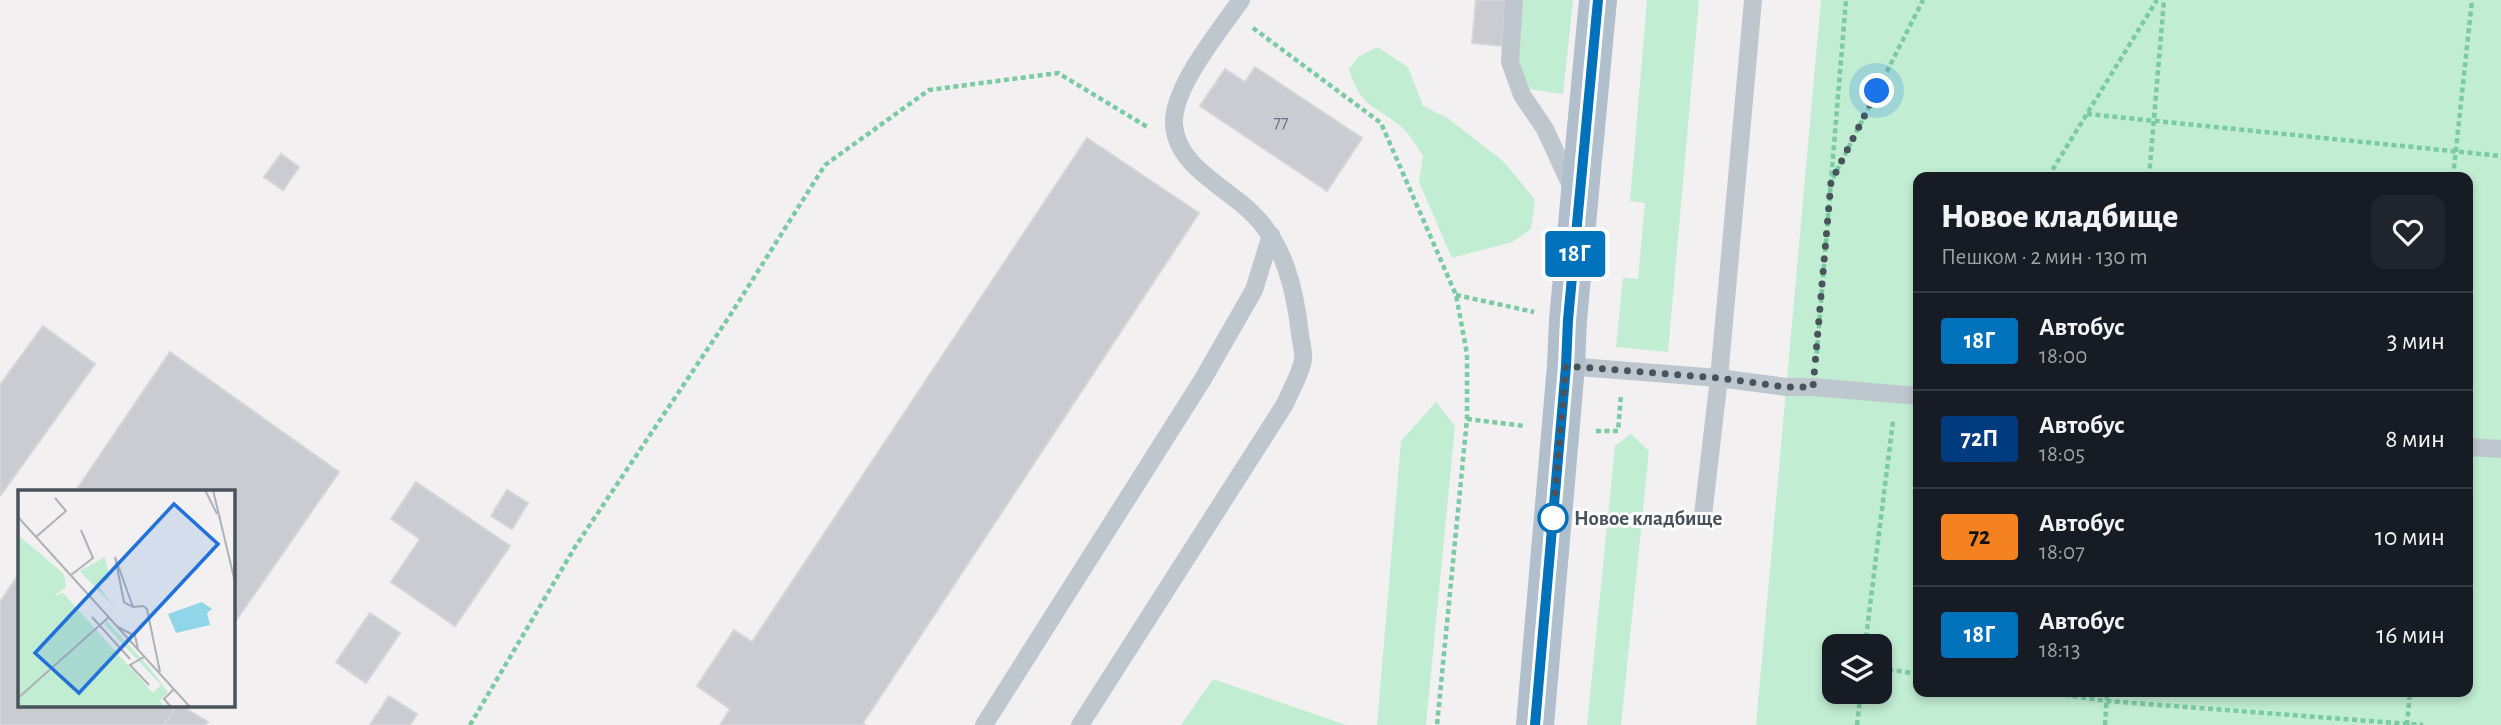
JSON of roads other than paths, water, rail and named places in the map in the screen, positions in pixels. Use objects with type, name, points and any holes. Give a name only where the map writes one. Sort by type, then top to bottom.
[{"type":"main road","points":[[1535,725],[1568,320],[1598,0]]},
{"type":"lane","points":[[1514,0],[1510,62],[1522,95],[1545,129],[1580,207]]},
{"type":"lane","points":[[1703,515],[1719,378],[1753,0]]},
{"type":"lane","points":[[1080,725],[1285,404],[1303,359],[1297,307],[1287,268],[1271,235],[1252,213],[1191,162],[1179,146],[1174,123],[1180,91],[1236,6]]},
{"type":"lane","points":[[984,725],[1203,379],[1254,290],[1271,235]]},
{"type":"lane","points":[[1566,366],[1719,378],[1786,387],[1913,396]]},
{"type":"lane","points":[[2473,447],[2501,449]]},
{"type":"place","name":"Новое кладбище","points":[[1553,518]]}]
